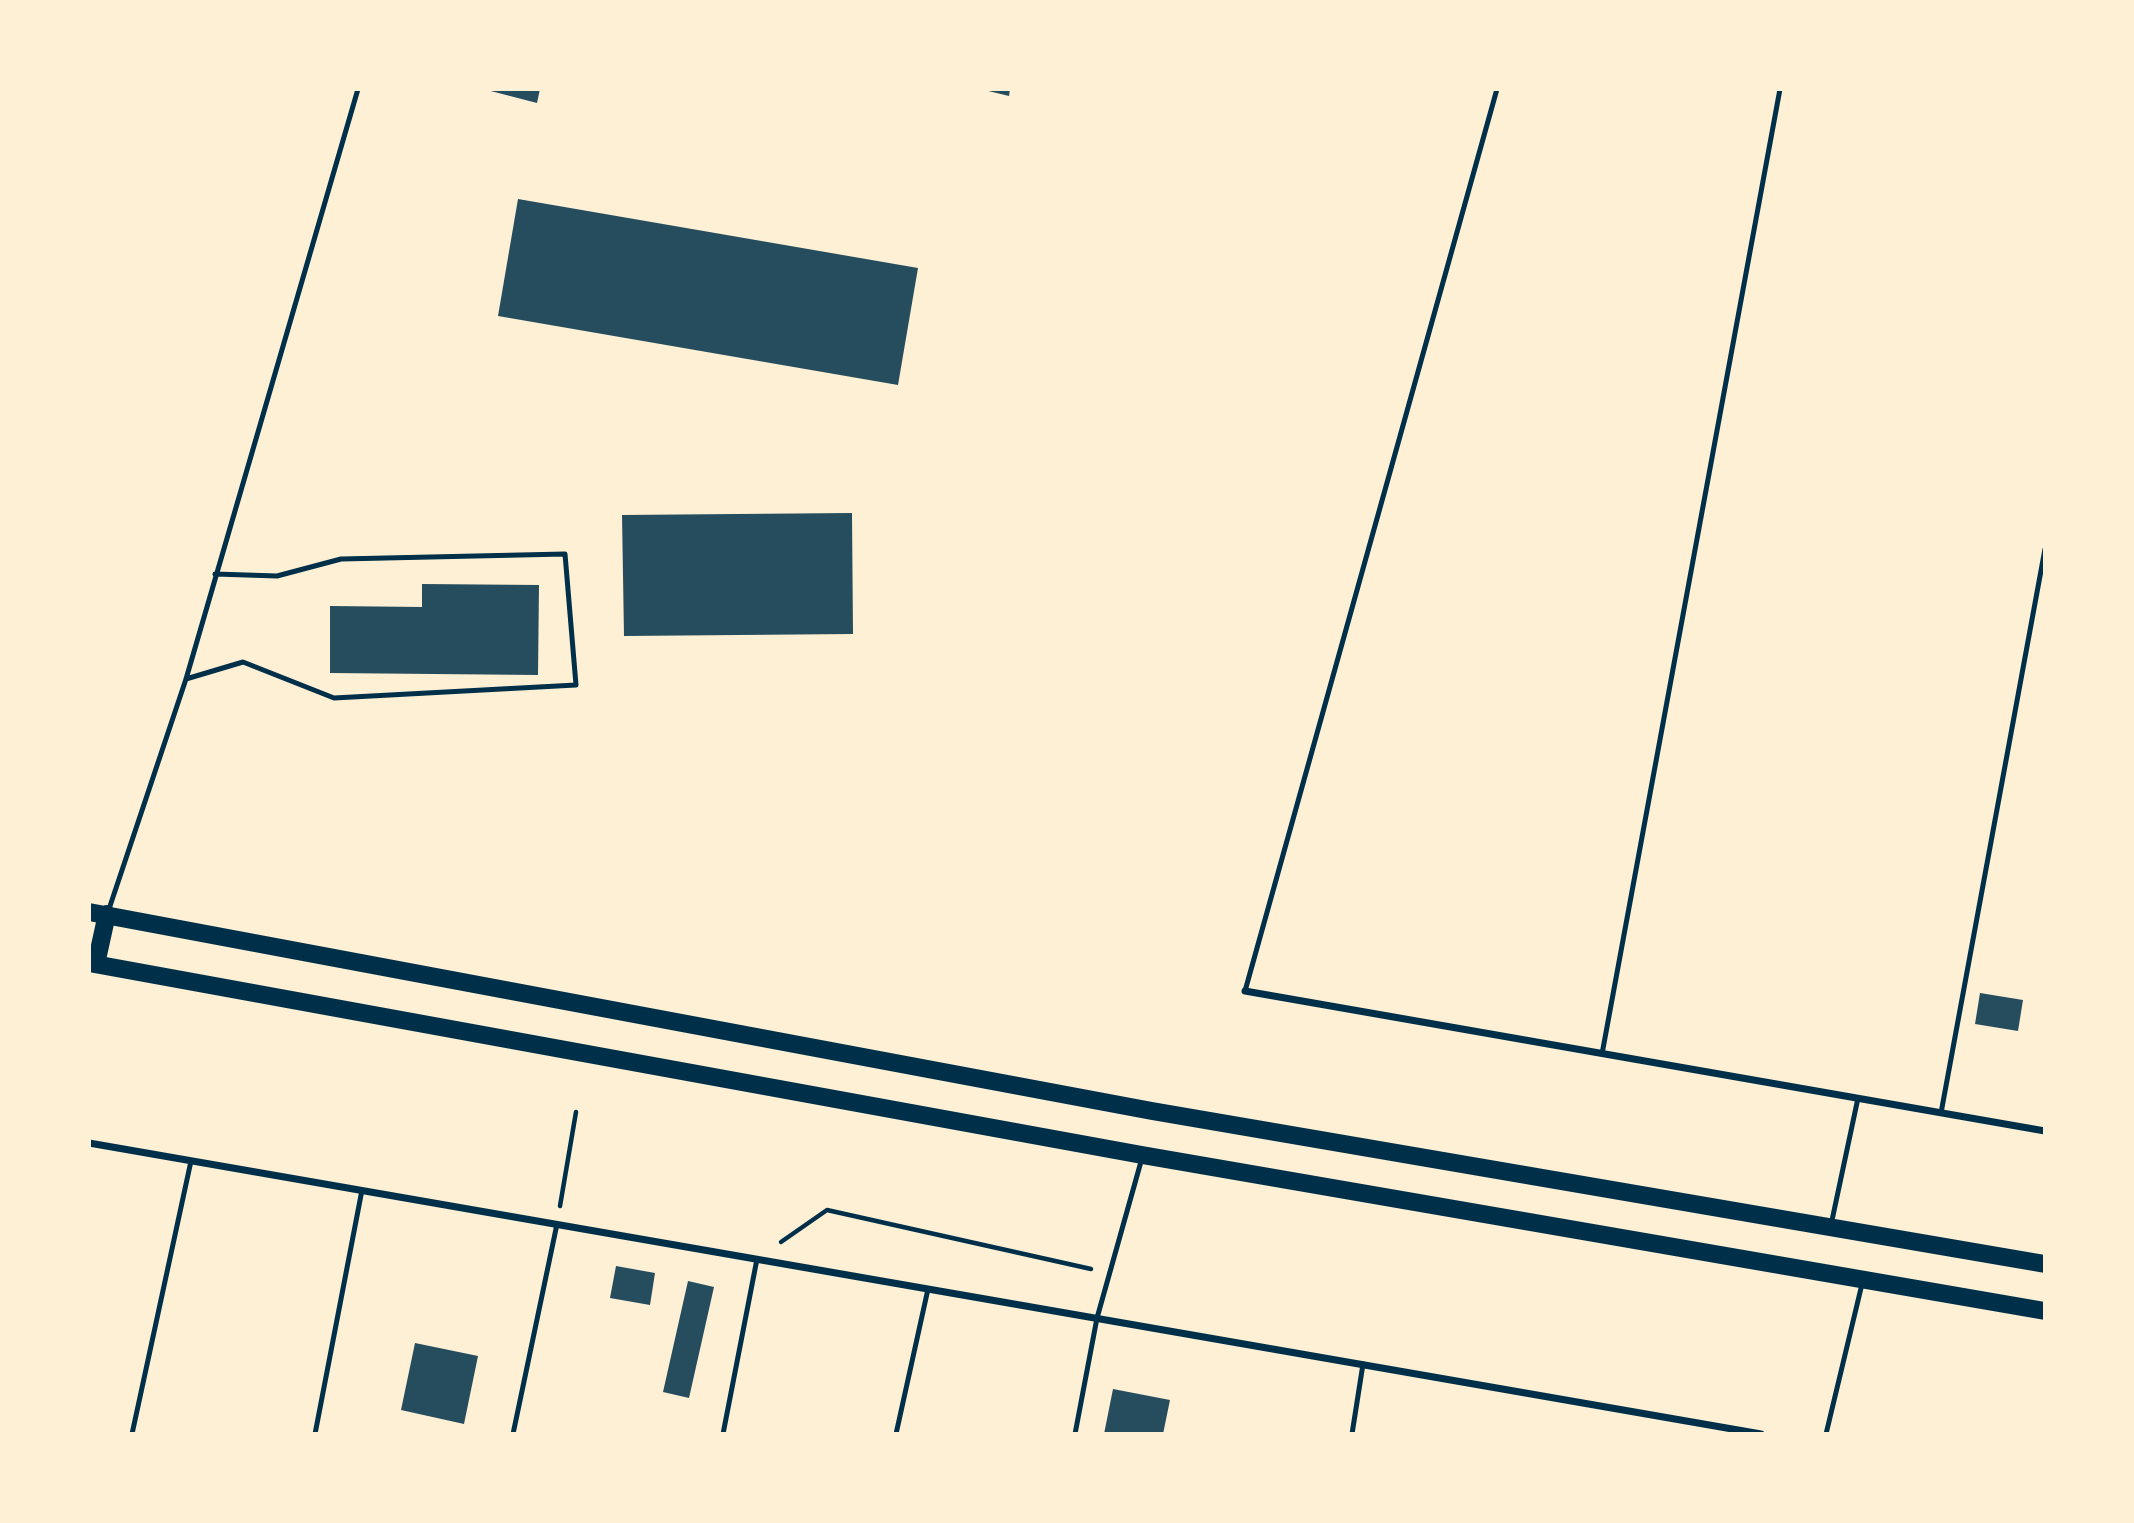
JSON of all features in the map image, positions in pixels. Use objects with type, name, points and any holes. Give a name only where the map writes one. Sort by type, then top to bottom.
[{"type":"main road","points":[[89,912],[1152,1111],[2045,1265]]},
{"type":"main road","points":[[107,915],[92,964],[1142,1155],[2045,1311]]},
{"type":"street","points":[[1245,991],[2045,1131]]},
{"type":"street","points":[[89,1143],[1761,1434]]},
{"type":"lane","points":[[107,915],[186,679],[358,89]]},
{"type":"lane","points":[[1245,991],[1497,89]]},
{"type":"lane","points":[[1602,1054],[1780,89]]},
{"type":"lane","points":[[1941,1113],[2045,549]]},
{"type":"lane","points":[[186,679],[243,662],[334,698],[576,685],[565,554],[341,559],[277,576],[215,574]]},
{"type":"lane","points":[[1830,1228],[1858,1098]]},
{"type":"lane","points":[[1075,1434],[1097,1318],[1142,1155]]},
{"type":"lane","points":[[132,1434],[191,1161]]},
{"type":"lane","points":[[315,1434],[362,1190]]},
{"type":"lane","points":[[513,1434],[557,1224]]},
{"type":"lane","points":[[723,1434],[757,1259]]},
{"type":"lane","points":[[1826,1434],[1863,1280]]},
{"type":"lane","points":[[896,1434],[928,1289]]},
{"type":"lane","points":[[1352,1434],[1363,1364]]},
{"type":"lane","points":[[1704,1434],[1705,1424]]},
{"type":"path","points":[[557,1224],[576,1112]]},
{"type":"path","points":[[757,1259],[827,1210],[1109,1273]]},
{"type":"building","points":[[483,89],[540,89],[537,103]]},
{"type":"building","points":[[980,89],[1010,89],[1009,96]]},
{"type":"building","points":[[518,199],[918,268],[898,385],[498,316]]},
{"type":"building","points":[[852,513],[853,634],[624,636],[622,515]]},
{"type":"building","points":[[422,584],[539,585],[538,675],[330,673],[330,606],[422,607]]},
{"type":"building","points":[[1980,993],[2023,1000],[2018,1031],[1975,1024]]},
{"type":"building","points":[[616,1266],[655,1273],[650,1305],[610,1298]]},
{"type":"building","points":[[688,1281],[714,1287],[689,1398],[663,1392]]},
{"type":"building","points":[[415,1343],[478,1356],[464,1424],[401,1410]]},
{"type":"building","points":[[1113,1389],[1170,1400],[1163,1434],[1104,1434]]}]
